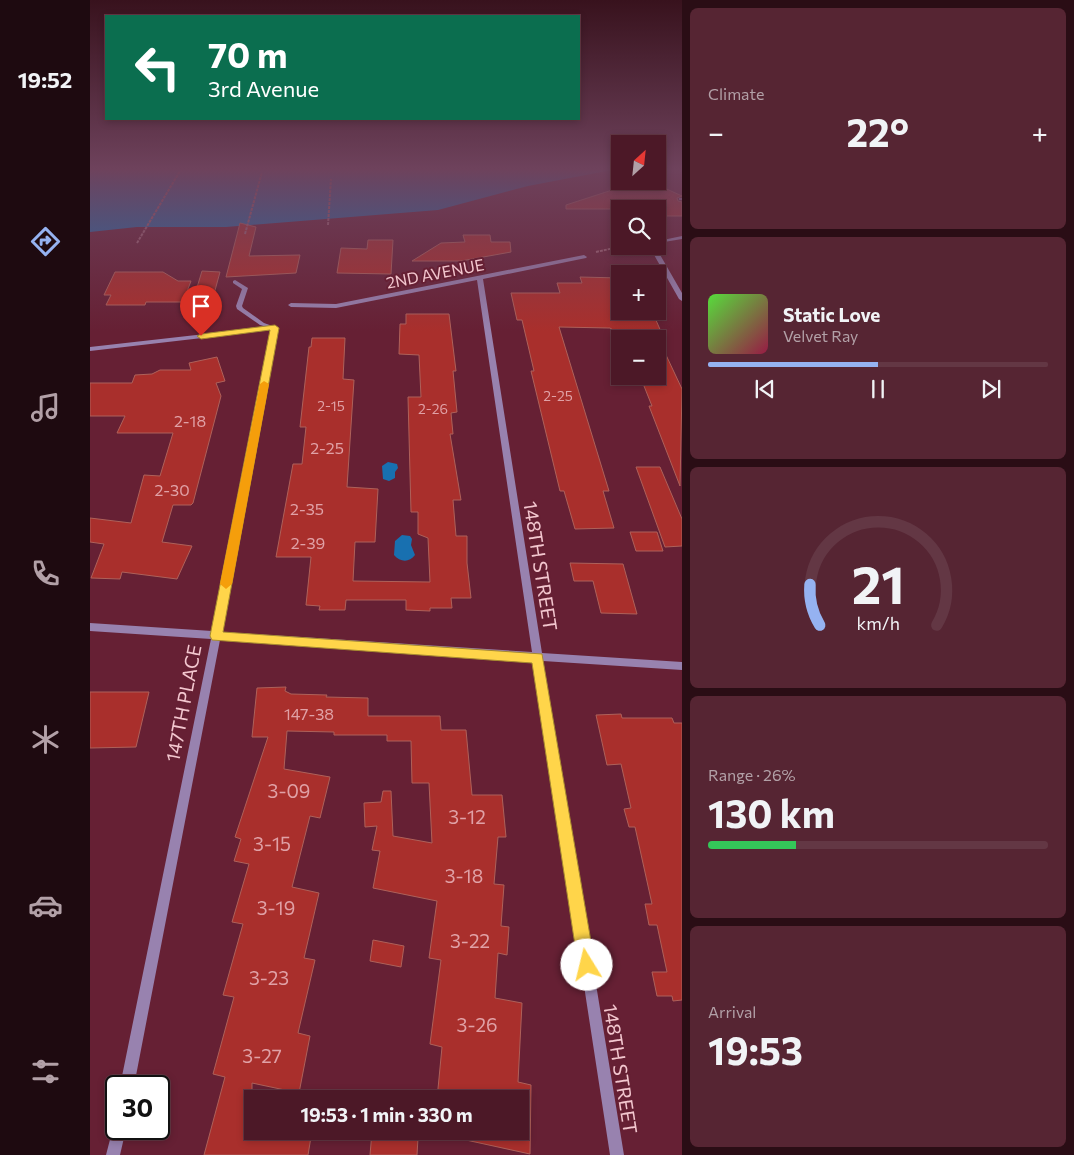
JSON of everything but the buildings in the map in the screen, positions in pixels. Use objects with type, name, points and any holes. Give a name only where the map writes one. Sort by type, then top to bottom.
[{"type":"street","points":[[666,240],[682,237]]},
{"type":"street","points":[[657,255],[682,299]]},
{"type":"street","name":"2ND AVENUE","points":[[291,305],[319,307],[364,301],[584,257]]},
{"type":"street","name":"148TH STREET","points":[[480,278],[617,1155]]},
{"type":"street","points":[[235,282],[245,288],[238,306],[240,309],[262,324],[275,328]]},
{"type":"street","points":[[90,349],[275,328]]},
{"type":"street","name":"147TH PLACE","points":[[129,1075],[275,328]]},
{"type":"street","points":[[90,628],[682,666]]},
{"type":"street","points":[[113,1155],[116,1140]]},
{"type":"path","points":[[137,243],[148,224]]},
{"type":"path","points":[[245,234],[248,224]]},
{"type":"path","points":[[584,257],[611,249]]},
{"type":"water","points":[[90,224],[265,224],[226,227],[137,227],[90,232]]},
{"type":"water","points":[[388,462],[397,464],[398,468],[395,472],[395,478],[389,481],[383,479],[382,466]]},
{"type":"water","points":[[402,535],[410,536],[412,539],[411,545],[415,555],[407,560],[402,560],[394,555],[395,541]]},
{"type":"slow traffic","points":[[226,584],[264,384]]},
{"type":"route","points":[[201,336],[275,328],[216,636],[538,658],[587,965]]}]
